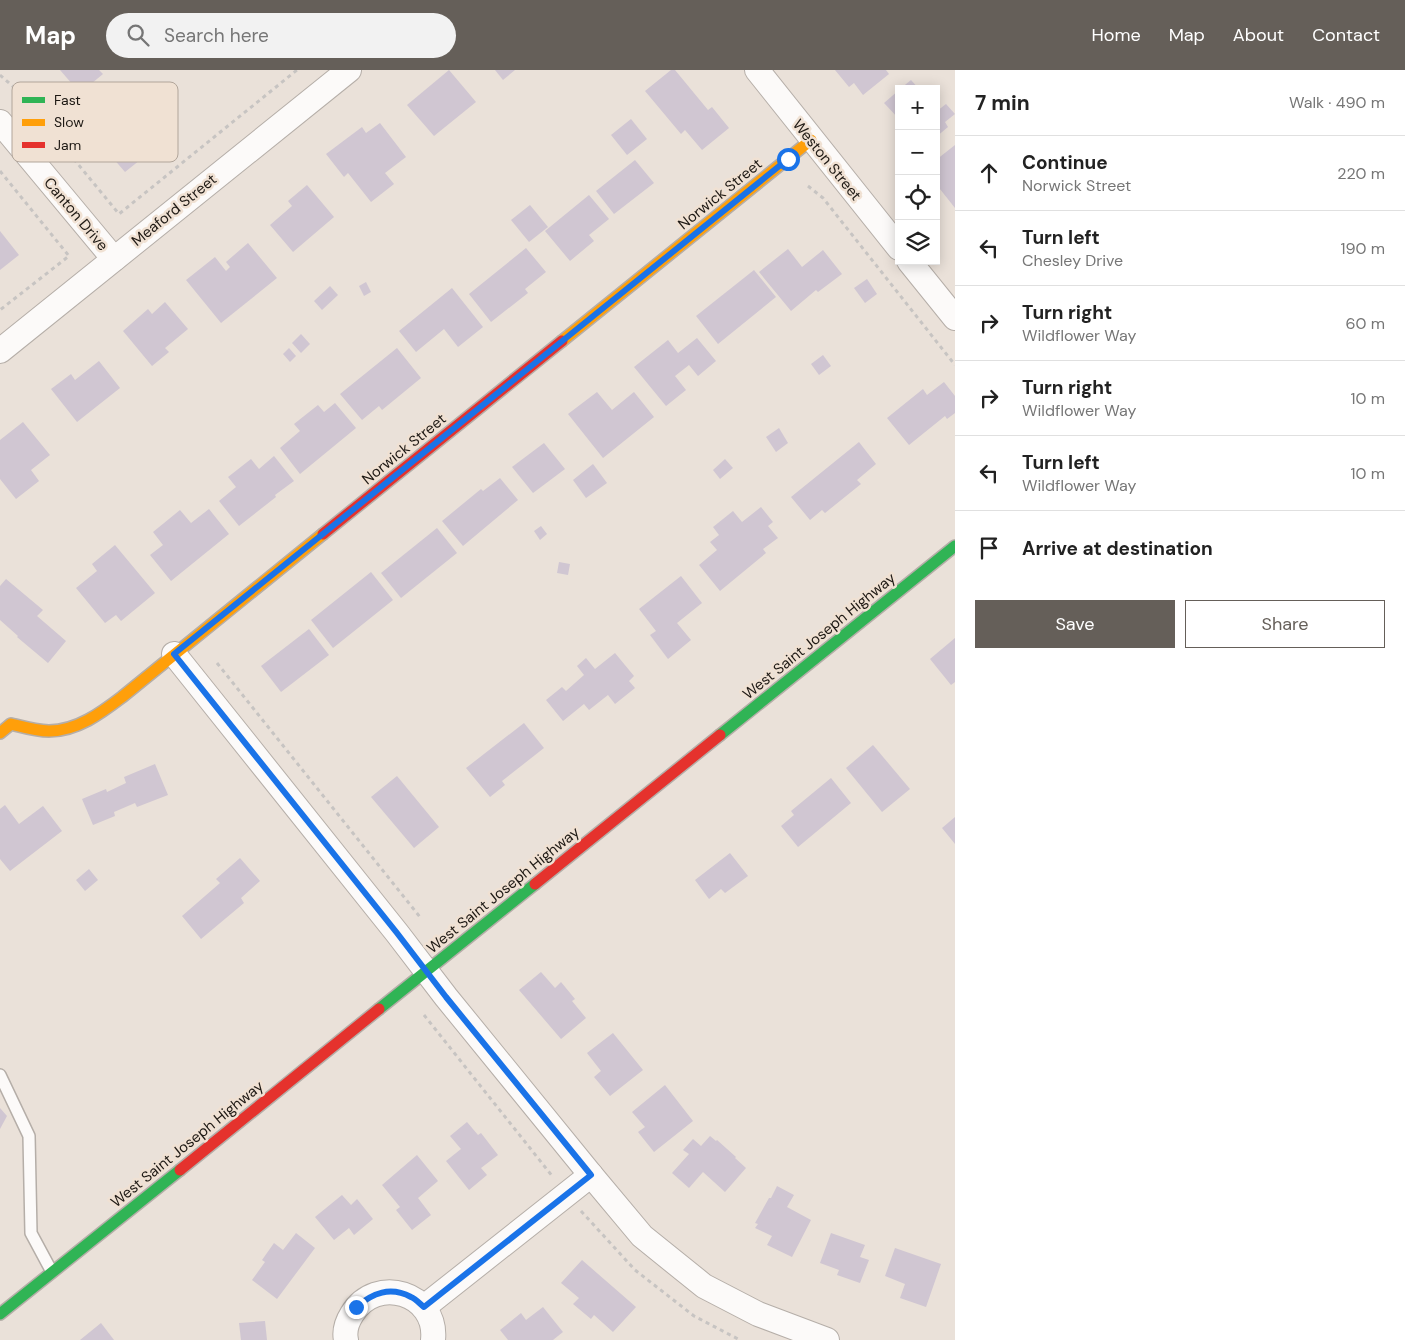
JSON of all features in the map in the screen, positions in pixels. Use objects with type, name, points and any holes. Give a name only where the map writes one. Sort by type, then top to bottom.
[{"type":"street","name":"Meaford Street","points":[[0,351],[349,70]]},
{"type":"street","name":"Weston Street","points":[[756,70],[895,243]]},
{"type":"street","name":"Canton Drive","points":[[0,122],[12,137]]},
{"type":"street","name":"Norwick Street","points":[[4,724],[50,731],[69,728],[92,718],[113,704],[811,140]]},
{"type":"street","name":"Canton Drive","points":[[33,162],[114,260]]},
{"type":"street","points":[[912,265],[955,318]]},
{"type":"street","name":"West Saint Joseph Highway","points":[[0,1314],[955,546]]},
{"type":"street","points":[[174,654],[426,971],[642,1236],[704,1286],[758,1314],[827,1340]]},
{"type":"street","points":[[424,1307],[591,1175]]},
{"type":"street","points":[[346,1340],[348,1320],[356,1307],[368,1297],[382,1292],[398,1292],[412,1297],[424,1307],[431,1319],[434,1333],[433,1340]]},
{"type":"lane","points":[[0,1075],[28,1136],[31,1233],[52,1272]]},
{"type":"path","points":[[76,162],[118,214],[297,70]]},
{"type":"path","points":[[0,75],[12,86]]},
{"type":"path","points":[[0,171],[69,256],[0,310]]},
{"type":"path","points":[[808,186],[823,198],[955,365]]},
{"type":"path","points":[[217,663],[420,917]]},
{"type":"building","points":[[60,70],[99,70],[103,74],[93,82],[70,82]]},
{"type":"building","points":[[449,70],[476,102],[434,136],[407,105]]},
{"type":"building","points":[[495,70],[515,70],[503,80]]},
{"type":"building","points":[[671,70],[675,70],[708,110],[712,107],[729,128],[702,150],[685,130],[681,134],[645,91]]},
{"type":"building","points":[[835,70],[886,70],[889,74],[863,95],[854,83],[849,87]]},
{"type":"building","points":[[911,80],[915,85],[905,85]]},
{"type":"building","points":[[895,93],[895,115],[884,103]]},
{"type":"building","points":[[946,104],[955,114],[945,122],[948,127],[940,134],[940,130],[940,109]]},
{"type":"building","points":[[631,119],[647,139],[627,155],[611,135]]},
{"type":"building","points":[[380,123],[406,157],[385,173],[394,184],[371,202],[348,173],[344,177],[326,154],[362,127],[366,133]]},
{"type":"building","points":[[955,145],[955,208],[940,189],[940,157]]},
{"type":"building","points":[[635,160],[654,183],[614,214],[596,191]]},
{"type":"building","points":[[116,162],[138,162],[125,172]]},
{"type":"building","points":[[307,185],[334,217],[293,252],[270,225],[292,206],[288,201]]},
{"type":"building","points":[[589,195],[609,219],[589,235],[594,241],[570,261],[545,231]]},
{"type":"building","points":[[530,205],[548,227],[529,242],[511,220]]},
{"type":"building","points":[[0,231],[19,255],[0,270]]},
{"type":"building","points":[[248,243],[277,278],[221,323],[186,280],[215,257],[226,271],[230,267],[226,262]]},
{"type":"building","points":[[526,248],[546,272],[525,289],[528,293],[491,322],[469,294]]},
{"type":"building","points":[[788,249],[802,267],[823,250],[842,274],[818,292],[816,290],[791,311],[759,272]]},
{"type":"building","points":[[754,270],[776,297],[718,344],[696,316]]},
{"type":"building","points":[[867,279],[877,294],[865,303],[854,288]]},
{"type":"building","points":[[366,282],[371,292],[364,296],[359,286]]},
{"type":"building","points":[[330,286],[338,295],[322,310],[314,301]]},
{"type":"building","points":[[452,288],[483,327],[458,347],[444,329],[416,352],[399,331]]},
{"type":"building","points":[[165,302],[188,329],[165,348],[169,352],[152,366],[123,331],[148,309],[152,314]]},
{"type":"building","points":[[301,334],[310,344],[301,353],[292,343]]},
{"type":"building","points":[[697,338],[716,361],[698,376],[689,365],[675,376],[686,390],[666,406],[634,367],[668,340],[678,353]]},
{"type":"building","points":[[289,348],[296,356],[290,362],[283,354]]},
{"type":"building","points":[[397,348],[421,378],[382,410],[379,406],[362,420],[340,394]]},
{"type":"building","points":[[823,355],[831,366],[819,375],[811,364]]},
{"type":"building","points":[[99,361],[120,388],[77,422],[51,389],[71,374],[75,380]]},
{"type":"building","points":[[944,382],[955,396],[955,413],[947,419],[945,416],[909,445],[887,418],[923,389],[927,395]]},
{"type":"building","points":[[597,392],[612,410],[634,392],[654,417],[603,458],[568,414]]},
{"type":"building","points":[[335,403],[356,428],[300,474],[280,448],[300,431],[294,424],[318,405],[324,412]]},
{"type":"building","points":[[23,422],[50,455],[31,470],[39,481],[16,499],[0,479],[0,440]]},
{"type":"building","points":[[779,428],[788,443],[776,452],[766,437]]},
{"type":"building","points":[[859,442],[876,464],[857,480],[861,484],[825,513],[822,510],[810,520],[791,497]]},
{"type":"building","points":[[544,443],[565,469],[533,493],[512,467]]},
{"type":"building","points":[[274,456],[294,481],[239,526],[219,501],[236,487],[228,477],[251,459],[259,469]]},
{"type":"building","points":[[725,459],[733,468],[720,479],[713,470]]},
{"type":"building","points":[[593,464],[607,483],[586,498],[573,480]]},
{"type":"building","points":[[500,478],[518,500],[463,546],[442,521],[481,489],[483,491]]},
{"type":"building","points":[[761,507],[773,522],[768,526],[778,538],[763,549],[766,553],[720,591],[699,565],[717,550],[710,542],[719,535],[713,527],[733,511],[742,522]]},
{"type":"building","points":[[209,509],[229,534],[171,581],[150,555],[163,545],[153,532],[180,510],[191,523]]},
{"type":"building","points":[[541,526],[547,534],[540,540],[534,531]]},
{"type":"building","points":[[437,528],[457,553],[401,598],[381,573]]},
{"type":"building","points":[[115,545],[155,593],[121,621],[116,615],[105,623],[76,588],[97,571],[92,564]]},
{"type":"building","points":[[559,562],[570,564],[568,575],[557,573]]},
{"type":"building","points":[[371,572],[393,600],[333,648],[311,620]]},
{"type":"building","points":[[681,576],[702,603],[677,623],[691,640],[668,659],[650,635],[656,631],[639,609]]},
{"type":"building","points":[[6,579],[43,610],[37,616],[66,641],[48,663],[0,620],[0,586]]},
{"type":"building","points":[[309,629],[329,655],[281,692],[261,666]]},
{"type":"building","points":[[955,638],[955,682],[951,685],[930,659]]},
{"type":"building","points":[[615,653],[634,676],[629,681],[635,688],[615,704],[608,695],[589,710],[584,704],[563,721],[546,700],[562,687],[566,691],[584,675],[577,666],[586,658],[595,669]]},
{"type":"building","points":[[524,723],[544,748],[502,781],[505,785],[490,797],[466,768]]},
{"type":"building","points":[[873,745],[910,789],[882,812],[846,768]]},
{"type":"building","points":[[155,764],[168,795],[137,807],[135,803],[114,812],[115,816],[93,825],[82,799],[106,789],[107,792],[126,783],[124,777]]},
{"type":"building","points":[[397,776],[439,827],[414,848],[371,797]]},
{"type":"building","points":[[831,778],[851,803],[798,847],[781,826],[794,815],[791,811]]},
{"type":"building","points":[[5,805],[19,824],[43,806],[62,831],[10,871],[0,859],[0,809]]},
{"type":"building","points":[[955,817],[955,844],[942,828]]},
{"type":"building","points":[[730,853],[748,876],[725,893],[721,889],[709,899],[695,880]]},
{"type":"building","points":[[240,858],[260,881],[241,898],[244,903],[201,939],[182,916],[220,883],[216,879]]},
{"type":"building","points":[[89,869],[98,880],[85,891],[76,880]]},
{"type":"building","points":[[541,972],[555,988],[561,982],[575,999],[572,1001],[586,1018],[561,1039],[519,990]]},
{"type":"building","points":[[613,1033],[643,1070],[610,1096],[594,1077],[601,1071],[587,1053]]},
{"type":"building","points":[[665,1085],[693,1121],[654,1152],[638,1132],[645,1127],[632,1112]]},
{"type":"building","points":[[0,1108],[7,1116],[0,1129]]},
{"type":"building","points":[[467,1122],[478,1135],[481,1133],[498,1155],[481,1168],[487,1175],[469,1190],[446,1161],[461,1149],[450,1136]]},
{"type":"building","points":[[710,1136],[717,1140],[746,1168],[725,1192],[703,1172],[689,1188],[672,1173],[689,1154],[683,1150],[693,1139],[701,1146]]},
{"type":"building","points":[[417,1155],[438,1181],[418,1198],[431,1215],[412,1230],[396,1210],[400,1207],[382,1185]]},
{"type":"building","points":[[777,1186],[794,1195],[787,1207],[811,1220],[792,1257],[767,1245],[772,1236],[755,1228],[758,1224],[755,1223]]},
{"type":"building","points":[[342,1195],[351,1205],[357,1199],[373,1219],[354,1235],[349,1228],[334,1240],[315,1217]]},
{"type":"building","points":[[296,1233],[315,1248],[277,1299],[252,1280],[265,1262],[262,1260],[274,1243],[283,1250]]},
{"type":"building","points":[[831,1233],[865,1245],[860,1257],[869,1260],[860,1283],[837,1275],[839,1270],[820,1263]]},
{"type":"building","points":[[895,1248],[941,1264],[926,1307],[900,1298],[905,1284],[885,1276]]},
{"type":"building","points":[[582,1260],[636,1307],[613,1332],[594,1315],[591,1319],[573,1304],[579,1298],[561,1283]]},
{"type":"building","points":[[543,1307],[563,1332],[553,1340],[508,1340],[500,1330],[521,1313],[526,1320]]},
{"type":"building","points":[[265,1321],[267,1340],[241,1340],[239,1323]]},
{"type":"building","points":[[101,1323],[114,1340],[80,1340]]},
{"type":"traffic: fast","points":[[720,735],[955,546]]},
{"type":"traffic: fast","points":[[379,1009],[535,884]]},
{"type":"traffic: fast","points":[[0,1314],[180,1170]]},
{"type":"traffic: slow","points":[[562,341],[811,140]]},
{"type":"traffic: slow","points":[[0,733],[11,724],[30,729],[59,730],[69,728],[97,715],[122,697],[323,534]]},
{"type":"traffic: jam","points":[[323,534],[562,341]]},
{"type":"traffic: jam","points":[[535,884],[720,735]]},
{"type":"traffic: jam","points":[[180,1170],[379,1009]]},
{"type":"route","points":[[356,1307],[368,1297],[382,1292],[398,1292],[412,1297],[424,1307],[591,1175],[446,997],[174,654],[788,159]]}]
